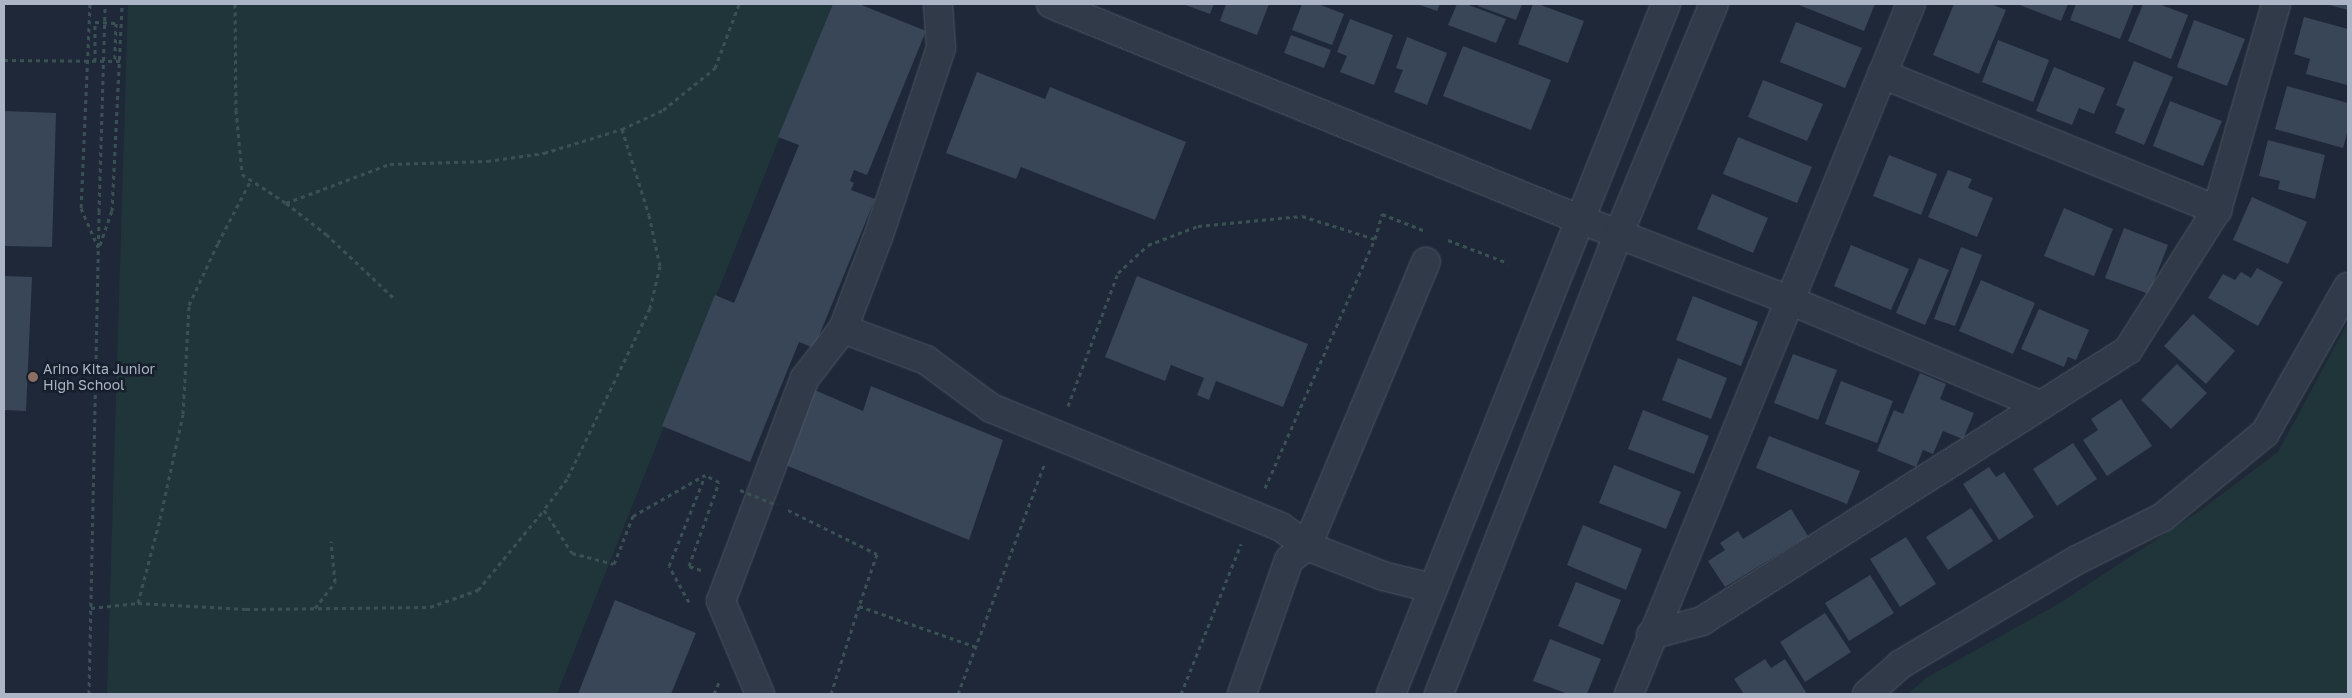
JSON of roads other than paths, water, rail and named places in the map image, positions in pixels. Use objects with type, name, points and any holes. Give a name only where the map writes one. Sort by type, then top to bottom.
[{"type":"street","points":[[760,694],[721,601],[805,378],[843,330],[878,237],[941,48],[938,4]]},
{"type":"street","points":[[1050,4],[1579,219],[1789,300],[2040,405]]},
{"type":"street","points":[[1391,694],[1666,4]]},
{"type":"street","points":[[1439,694],[1619,234],[1714,4]]},
{"type":"street","points":[[1628,694],[1911,4]]},
{"type":"street","points":[[1652,635],[1702,621],[2128,350],[2217,210],[2276,4]]},
{"type":"street","points":[[1882,74],[2217,210]]},
{"type":"street","points":[[1242,694],[1289,560],[1307,546],[1426,262]]},
{"type":"street","points":[[1866,694],[1901,664],[2077,560],[2163,517],[2265,433],[2348,287]]},
{"type":"street","points":[[843,330],[926,360],[991,408],[1281,526],[1307,546],[1383,576],[1432,588]]},
{"type":"place","name":"Arino Kita Junior High School","points":[[33,377]]}]
